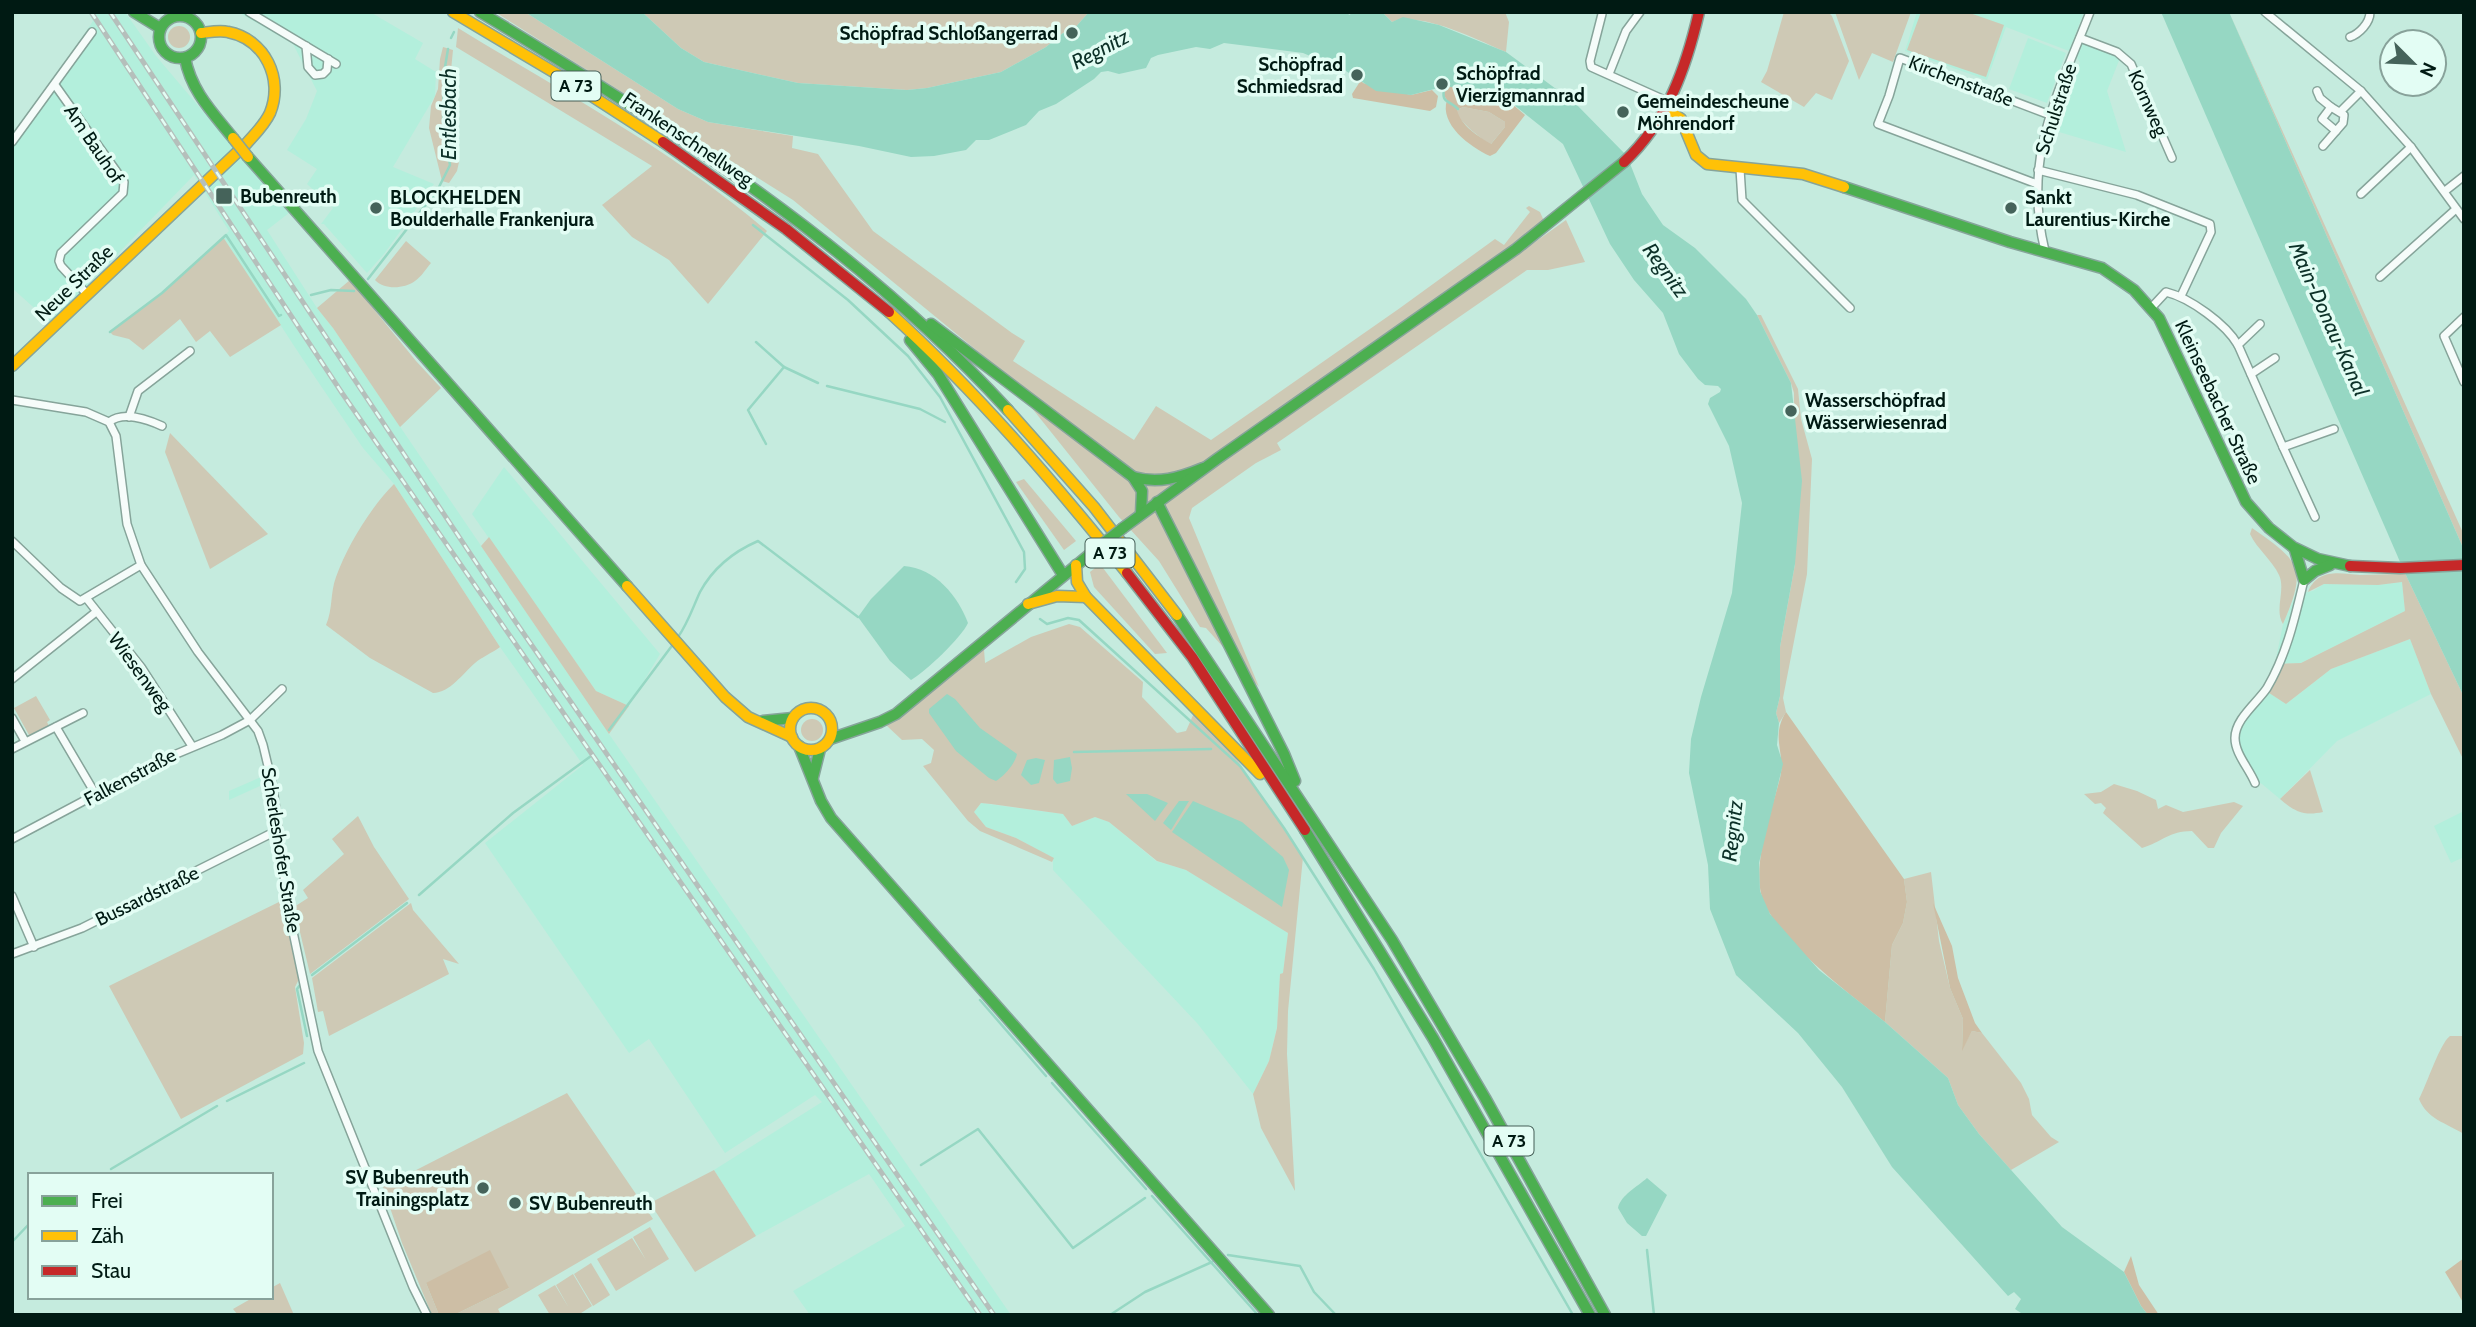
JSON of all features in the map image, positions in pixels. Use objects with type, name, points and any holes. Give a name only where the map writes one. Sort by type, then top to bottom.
[{"type":"main road","points":[[134,12],[141,19],[160,28]]},
{"type":"main road","name":"Frankenschnellweg","points":[[453,12],[697,164],[769,215],[891,314]]},
{"type":"main road","name":"Frankenschnellweg","points":[[480,12],[693,146],[773,201],[899,302]]},
{"type":"main road","points":[[813,777],[820,749],[830,739],[853,730],[873,727],[896,714],[1063,575],[1157,502],[1562,215],[1628,158],[1652,131],[1667,105],[1688,55],[1699,12]]},
{"type":"main road","points":[[182,14],[194,21],[201,33],[196,51],[185,58],[177,58],[164,52],[158,39],[160,28],[167,19],[182,14]]},
{"type":"main road","name":"Neue Straße","points":[[12,366],[258,131],[274,102],[275,86],[267,58],[255,45],[231,33],[201,33]]},
{"type":"main road","points":[[185,58],[188,77],[201,98],[248,157],[737,710],[792,737],[813,777],[822,806],[831,818],[1269,1315]]},
{"type":"main road","name":"Kleinseebacher Straße","points":[[1667,105],[1681,119],[1696,155],[1715,167],[1803,174],[2114,274],[2152,307],[2167,331],[2246,502],[2260,522],[2295,550],[2331,565],[2368,569],[2464,565]]},
{"type":"main road","points":[[899,302],[957,342],[1133,477],[1142,491],[1141,514]]},
{"type":"main road","name":"A 73","points":[[899,302],[963,363],[1059,465],[1156,584],[1303,800],[1403,958],[1464,1061],[1605,1315]]},
{"type":"main road","points":[[891,314],[938,374],[1063,575]]},
{"type":"main road","name":"A 73","points":[[891,314],[989,408],[1032,456],[1190,654],[1298,818],[1412,1000],[1590,1315]]},
{"type":"main road","points":[[1133,477],[1161,482],[1203,468]]},
{"type":"main road","points":[[1157,502],[1284,754],[1303,800]]},
{"type":"main road","points":[[2295,550],[2304,580],[2315,571],[2331,565]]},
{"type":"main road","points":[[1076,565],[1077,582],[1086,597],[1226,737],[1298,818]]},
{"type":"main road","points":[[1028,604],[1057,596],[1086,597]]},
{"type":"main road","points":[[792,737],[793,718],[809,708],[822,711],[830,720],[853,730]]},
{"type":"main road","points":[[760,721],[793,718]]},
{"type":"main road","points":[[830,720],[830,739]]},
{"type":"main road","points":[[799,746],[805,750],[820,749]]},
{"type":"street","points":[[249,12],[336,64]]},
{"type":"street","points":[[1609,74],[1626,31],[1640,12]]},
{"type":"street","name":"Schulstraße","points":[[2045,251],[2038,224],[2037,184],[2043,138],[2090,12]]},
{"type":"street","points":[[2265,12],[2361,91],[2411,147],[2464,219]]},
{"type":"street","points":[[2274,20],[2281,12]]},
{"type":"street","points":[[2350,37],[2357,34],[2370,17],[2370,12]]},
{"type":"street","points":[[1602,14],[1590,64],[1593,69],[1609,74],[1667,105]]},
{"type":"street","points":[[12,142],[92,32]]},
{"type":"street","name":"Kornweg","points":[[2080,38],[2118,52],[2131,64],[2172,158]]},
{"type":"street","points":[[306,46],[308,67],[315,75],[323,74],[327,70],[328,59]]},
{"type":"street","name":"Kirchenstraße","points":[[2037,184],[1878,124],[1900,58],[2050,115]]},
{"type":"street","name":"Am Bauhof","points":[[55,85],[125,187],[123,193],[61,253],[61,266],[87,294]]},
{"type":"street","points":[[2317,91],[2320,98],[2344,116],[2343,124],[2323,146]]},
{"type":"street","points":[[2340,111],[2361,91]]},
{"type":"street","points":[[2331,107],[2322,119],[2336,131]]},
{"type":"street","points":[[2361,194],[2411,147]]},
{"type":"street","points":[[1740,169],[1742,200],[1850,308]]},
{"type":"street","points":[[2038,170],[2137,195],[2210,223],[2211,232],[2182,296]]},
{"type":"street","points":[[2445,191],[2464,176]]},
{"type":"street","points":[[2379,277],[2456,209]]},
{"type":"street","points":[[2152,307],[2166,292],[2182,296],[2228,330],[2238,345],[2315,517]]},
{"type":"street","points":[[2464,317],[2444,336],[2464,382]]},
{"type":"street","points":[[2238,345],[2260,324]]},
{"type":"street","points":[[129,417],[138,391],[190,351]]},
{"type":"street","points":[[2251,374],[2275,358]]},
{"type":"street","points":[[12,400],[86,412],[109,422],[114,418],[129,417],[162,426]]},
{"type":"street","name":"Scherleshofer Straße","points":[[109,422],[116,436],[127,524],[141,565],[198,652],[258,732],[268,765],[288,908],[318,1051],[412,1287],[426,1315]]},
{"type":"street","points":[[2283,447],[2334,429]]},
{"type":"street","name":"Wiesenweg","points":[[12,541],[71,597],[80,601],[87,599],[141,667],[192,746]]},
{"type":"street","points":[[87,599],[141,565]]},
{"type":"street","points":[[2255,783],[2237,751],[2235,733],[2238,725],[2266,690],[2283,658],[2304,580]]},
{"type":"street","points":[[12,679],[96,612]]},
{"type":"street","points":[[250,720],[282,689]]},
{"type":"street","points":[[12,749],[83,713]]},
{"type":"street","points":[[12,718],[25,741]]},
{"type":"street","name":"Falkenstraße","points":[[12,839],[192,746],[250,720]]},
{"type":"street","points":[[56,727],[96,795]]},
{"type":"street","name":"Bussardstraße","points":[[12,954],[82,928],[278,830]]},
{"type":"street","points":[[12,896],[34,947]]},
{"type":"shaded area","points":[[88,12],[125,12],[156,56],[289,213],[267,230],[317,308],[1011,1315],[810,1315],[793,1291],[905,1226],[869,1174],[756,1236],[714,1170],[822,1102],[815,1095],[725,1153],[649,1039],[629,1053],[485,843],[583,765],[500,647],[394,484],[363,448],[302,358],[223,237],[229,231],[194,175],[51,323],[12,288],[12,143],[93,21]]},
{"type":"shaded area","points":[[238,12],[370,12],[423,43],[415,59],[436,72],[435,96],[393,167],[434,184],[384,254],[367,273],[324,224],[321,224],[333,208],[307,184],[317,169],[287,150],[306,119],[317,91],[293,44]]},
{"type":"shaded area","points":[[495,12],[525,12],[678,109],[708,122],[793,136],[792,148],[818,154],[873,231],[1025,341],[1013,361],[1134,440],[1156,406],[1211,440],[1495,239],[1504,245],[1530,212],[1526,208],[1529,206],[1540,212],[1544,221],[1518,243],[1409,320],[1413,328],[1566,220],[1585,262],[1548,270],[1527,270],[1277,443],[1281,450],[1256,463],[1192,508],[1189,518],[1259,687],[1206,628],[1200,627],[1159,561],[1119,517],[1003,372],[793,200]]},
{"type":"shaded area","points":[[642,12],[1089,12],[1073,30],[1063,33],[1046,47],[1001,72],[907,90],[798,83],[704,62],[681,48]]},
{"type":"shaded area","points":[[1382,12],[1505,12],[1509,22],[1506,52],[1434,23],[1418,20],[1392,22]]},
{"type":"shaded area","points":[[1784,12],[1828,12],[1832,16],[1849,61],[1832,100],[1816,93],[1804,107],[1761,82],[1767,71]]},
{"type":"shaded area","points":[[1835,12],[1911,12],[1893,62],[1872,53],[1859,80]]},
{"type":"shaded area","points":[[1917,12],[2084,12],[2069,51],[2006,27],[1987,80],[1905,51]]},
{"type":"shaded area","points":[[1921,12],[1967,12],[2004,25],[1986,77],[1907,50]]},
{"type":"shaded area","points":[[2229,12],[2464,535],[2464,550]]},
{"type":"shaded area","points":[[175,26],[183,26],[190,33],[190,41],[183,48],[175,48],[168,41],[168,33]]},
{"type":"shaded area","points":[[458,28],[656,149],[732,202],[767,231],[708,304],[669,260],[632,237],[602,205],[652,166],[456,47]]},
{"type":"shaded area","points":[[2028,38],[2066,53],[2047,103],[2009,89]]},
{"type":"shaded area","points":[[2086,43],[2120,58],[2107,91],[2126,152],[2049,129],[2059,103],[2066,99],[2080,63],[2077,57],[2082,44]]},
{"type":"shaded area","points":[[443,47],[453,50],[449,91],[450,126],[459,162],[449,183],[442,181],[429,128],[431,106],[438,89]]},
{"type":"shaded area","points":[[1361,80],[1363,83],[1411,95],[1432,90],[1438,96],[1436,107],[1430,111],[1353,98],[1352,94]]},
{"type":"shaded area","points":[[1447,86],[1504,97],[1525,115],[1496,153],[1490,156],[1458,134],[1448,118],[1447,100],[1443,94]],"holes":[[[1463,107],[1489,112],[1505,122],[1505,127],[1491,144],[1466,126],[1457,110]]]},
{"type":"shaded area","points":[[1463,107],[1489,112],[1505,122],[1505,127],[1490,145],[1459,118],[1456,111]]},
{"type":"shaded area","points":[[223,237],[281,325],[230,357],[210,331],[196,342],[180,319],[143,350],[129,339],[110,332],[162,293]]},
{"type":"shaded area","points":[[406,241],[431,263],[410,284],[384,286],[375,280]]},
{"type":"shaded area","points":[[350,280],[441,388],[400,427],[317,308]]},
{"type":"shaded area","points":[[1757,315],[1761,315],[1798,389],[1801,419],[1812,459],[1807,574],[1783,698],[1786,712],[1779,723],[1776,713],[1780,696],[1780,647],[1795,564],[1794,393]]},
{"type":"shaded area","points":[[170,433],[268,534],[210,569],[165,452]]},
{"type":"shaded area","points":[[504,467],[660,654],[629,706],[596,691],[472,514]]},
{"type":"shaded area","points":[[1024,479],[1076,541],[1064,550],[1016,482]]},
{"type":"shaded area","points":[[394,484],[500,647],[478,661],[451,686],[439,692],[433,693],[370,658],[326,625],[334,583],[346,553],[368,515]]},
{"type":"shaded area","points":[[2252,528],[2281,549],[2295,568],[2295,590],[2283,624],[2280,613],[2281,581],[2250,534]]},
{"type":"shaded area","points":[[489,537],[596,691],[629,706],[609,734],[481,546]]},
{"type":"shaded area","points":[[1100,564],[1167,653],[1155,654],[1094,587],[1090,572]]},
{"type":"shaded area","points":[[2404,571],[2464,697],[2464,761],[2431,694],[2410,639],[2331,669],[2286,704],[2263,689],[2275,664],[2301,663],[2405,611],[2402,582],[2378,585],[2324,584],[2308,592],[2317,579],[2330,574],[2400,574]]},
{"type":"shaded area","points":[[2402,582],[2405,611],[2301,663],[2275,664],[2283,624],[2296,594],[2313,591],[2324,584],[2378,585]]},
{"type":"shaded area","points":[[1069,624],[1080,627],[1143,682],[1142,697],[1177,733],[1186,731],[1194,713],[1225,742],[1303,857],[1288,1011],[1287,1054],[1295,1191],[1261,1128],[1253,1094],[1269,1061],[1277,1028],[1280,974],[1283,973],[1288,933],[1186,870],[1157,861],[1109,822],[1095,817],[1072,826],[1063,814],[981,803],[974,812],[986,827],[1016,838],[1054,858],[1052,862],[980,831],[968,821],[923,766],[931,763],[934,750],[922,739],[902,740],[885,724],[984,649],[985,663],[1031,637]]},
{"type":"shaded area","points":[[2410,639],[2431,694],[2337,741],[2280,799],[2262,784],[2248,777],[2231,747],[2234,729],[2263,689],[2286,704],[2331,669]]},
{"type":"shaded area","points":[[36,696],[50,720],[47,722],[49,726],[29,735],[14,708]]},
{"type":"shaded area","points":[[1786,712],[1904,879],[1907,902],[1903,923],[1892,945],[1885,1022],[1812,961],[1777,923],[1765,905],[1760,888],[1760,861],[1780,778],[1779,729]]},
{"type":"shaded area","points":[[812,719],[820,722],[823,730],[820,738],[812,741],[804,738],[801,730],[804,722]]},
{"type":"shaded area","points":[[2310,770],[2323,812],[2300,812],[2280,799]]},
{"type":"shaded area","points":[[261,777],[260,786],[229,800],[229,791]]},
{"type":"shaded area","points":[[2114,784],[2156,800],[2158,809],[2166,805],[2183,812],[2234,802],[2243,806],[2221,833],[2214,848],[2208,848],[2192,831],[2184,831],[2142,848],[2103,813],[2106,808],[2101,803],[2095,804],[2084,794],[2101,792]]},
{"type":"shaded area","points":[[981,803],[1063,814],[1072,826],[1095,817],[1109,822],[1156,861],[1186,870],[1288,933],[1283,973],[1280,974],[1277,1027],[1269,1061],[1253,1094],[1197,1023],[1053,870],[1053,858],[1016,838],[986,827],[974,812]]},
{"type":"shaded area","points":[[2464,811],[2464,857],[2451,863],[2434,826]]},
{"type":"shaded area","points":[[358,816],[374,847],[409,899],[310,974],[294,907],[308,898],[303,890],[344,854],[332,839]]},
{"type":"shaded area","points":[[1931,872],[1939,941],[1950,988],[1963,1019],[1962,1049],[1972,1031],[1982,1033],[2021,1083],[2029,1099],[2032,1115],[2051,1137],[2059,1142],[2011,1170],[1958,1105],[1948,1078],[1885,1022],[1892,945],[1903,923],[1907,902],[1904,879]]},
{"type":"shaded area","points":[[283,900],[298,973],[295,987],[304,1043],[303,1054],[181,1119],[109,986]]},
{"type":"shaded area","points":[[411,903],[413,910],[459,964],[443,959],[449,974],[329,1036],[323,1011],[318,1012],[312,978]]},
{"type":"shaded area","points":[[1933,903],[1952,946],[1958,978],[1975,1023],[1982,1033],[1972,1031],[1962,1051],[1963,1019],[1950,988]]},
{"type":"shaded area","points":[[2450,1036],[2464,1036],[2464,1134],[2432,1116],[2419,1099],[2438,1055]]},
{"type":"shaded area","name":"SV Bubenreuth","points":[[567,1093],[653,1219],[498,1309],[501,1315],[454,1315],[509,1288],[426,1283],[439,1315],[432,1315],[402,1243],[383,1187]]},
{"type":"shaded area","points":[[714,1170],[756,1236],[695,1272],[650,1203]]},
{"type":"shaded area","points":[[650,1227],[669,1259],[616,1291],[597,1259],[632,1238],[646,1260],[633,1237]]},
{"type":"shaded area","points":[[490,1250],[509,1288],[454,1315],[439,1315],[426,1283]]},
{"type":"shaded area","points":[[2131,1256],[2139,1285],[2159,1315],[2148,1315],[2124,1272]]},
{"type":"shaded area","points":[[2464,1258],[2464,1304],[2445,1272]]},
{"type":"shaded area","points":[[591,1263],[610,1295],[593,1306],[574,1274]]},
{"type":"shaded area","points":[[573,1274],[592,1306],[578,1315],[550,1315],[538,1295],[555,1285],[569,1308],[556,1285]]},
{"type":"shaded area","points":[[280,1283],[294,1315],[238,1315],[233,1309],[250,1299],[273,1299],[273,1287]]},
{"type":"water","name":"Regnitz","points":[[525,12],[642,12],[681,48],[704,62],[798,83],[907,90],[1001,72],[1046,47],[1063,33],[1073,30],[1089,12],[1344,12],[1350,15],[1351,12],[1382,12],[1392,22],[1403,17],[1439,25],[1506,52],[1575,103],[1627,156],[1642,194],[1663,225],[1695,248],[1746,299],[1757,315],[1791,383],[1802,481],[1795,564],[1780,647],[1780,696],[1776,713],[1779,723],[1777,745],[1783,764],[1759,863],[1760,891],[1770,914],[1819,970],[1885,1022],[1948,1078],[1958,1105],[1979,1134],[2062,1227],[2124,1272],[2148,1315],[2024,1315],[2015,1309],[2021,1299],[2014,1292],[2008,1296],[1892,1167],[1842,1087],[1798,1033],[1736,975],[1710,909],[1708,865],[1689,773],[1691,739],[1701,697],[1732,593],[1742,503],[1729,446],[1708,404],[1710,398],[1721,389],[1718,386],[1705,385],[1679,354],[1663,313],[1634,280],[1610,244],[1563,144],[1504,97],[1446,86],[1411,95],[1376,91],[1346,71],[1303,53],[1224,43],[1210,49],[1196,47],[1158,55],[1151,58],[1146,68],[1119,74],[1101,72],[1056,104],[1039,111],[1026,125],[989,140],[976,140],[966,150],[911,157],[708,122],[678,109]]},
{"type":"water","name":"Main-Donau-Kanal","points":[[2161,12],[2229,12],[2464,550],[2464,697],[2404,571]]},
{"type":"water","points":[[904,566],[926,572],[944,585],[958,603],[968,623],[942,654],[911,680],[890,661],[858,617],[871,599]]},
{"type":"water","points":[[947,694],[955,699],[980,728],[1017,754],[1009,769],[996,781],[956,751],[929,713],[929,709]]},
{"type":"water","points":[[1070,757],[1070,781],[1057,784],[1053,779],[1054,760]]},
{"type":"water","points":[[1027,760],[1045,760],[1039,783],[1031,785],[1021,775]]},
{"type":"water","points":[[1126,794],[1147,794],[1168,803],[1155,821]]},
{"type":"water","points":[[1179,801],[1189,801],[1171,830],[1163,823]]},
{"type":"water","points":[[1193,801],[1242,822],[1283,857],[1289,870],[1282,907],[1172,832]]},
{"type":"water","points":[[1647,1178],[1667,1195],[1646,1236],[1642,1236],[1627,1223],[1618,1208],[1626,1195]]},
{"type":"waterway","points":[[451,38],[454,32]]},
{"type":"waterway","name":"Entlesbach","points":[[368,279],[438,189],[450,165],[443,122],[444,73],[448,49]]},
{"type":"waterway","points":[[1445,85],[1444,98],[1458,109]]},
{"type":"waterway","points":[[753,225],[848,300],[908,356],[940,397],[1024,552],[1025,569],[1016,582]]},
{"type":"waterway","name":"Entlesbach","points":[[110,332],[162,293],[226,235],[279,316],[281,315]]},
{"type":"waterway","name":"Entlesbach","points":[[311,295],[331,290],[354,291]]},
{"type":"waterway","points":[[756,342],[784,367]]},
{"type":"waterway","points":[[766,444],[748,410],[784,367],[818,383]]},
{"type":"waterway","points":[[827,386],[920,409],[945,422]]},
{"type":"waterway","points":[[678,637],[711,575],[733,555],[758,541],[858,617]]},
{"type":"waterway","points":[[1040,619],[1047,624],[1068,618],[1079,620],[1240,766],[1284,828],[1374,969],[1573,1315]]},
{"type":"waterway","points":[[609,730],[674,643]]},
{"type":"waterway","points":[[1074,752],[1211,749]]},
{"type":"waterway","points":[[419,895],[513,813],[591,756]]},
{"type":"waterway","points":[[312,975],[407,903]]},
{"type":"waterway","points":[[300,985],[297,989],[307,1036]]},
{"type":"waterway","points":[[980,1000],[1046,1076]]},
{"type":"waterway","points":[[227,1101],[304,1063]]},
{"type":"waterway","points":[[1052,1083],[1146,1189]]},
{"type":"waterway","points":[[111,1169],[217,1106]]},
{"type":"waterway","points":[[921,1165],[978,1129],[1073,1248],[1145,1198]]},
{"type":"waterway","points":[[1152,1196],[1258,1315]]},
{"type":"waterway","points":[[12,1242],[28,1225]]},
{"type":"waterway","points":[[1647,1250],[1654,1315]]},
{"type":"waterway","points":[[1228,1255],[1300,1266],[1314,1292],[1336,1315]]},
{"type":"waterway","points":[[1110,1315],[1145,1292],[1212,1262]]},
{"type":"railway","points":[[91,12],[342,393],[980,1315]]},
{"type":"railway","points":[[110,12],[515,621],[994,1315]]},
{"type":"traffic: fast","points":[[134,12],[160,28]]},
{"type":"traffic: fast","points":[[480,12],[691,145],[759,192],[889,294],[950,350],[1008,410]]},
{"type":"traffic: fast","points":[[180,16],[195,22],[201,37],[195,52],[180,58],[165,52],[159,37],[165,22],[180,16]]},
{"type":"traffic: fast","points":[[185,58],[192,81],[233,138]]},
{"type":"traffic: fast","points":[[248,157],[627,586]]},
{"type":"traffic: fast","points":[[1123,528],[1516,249],[1624,162]]},
{"type":"traffic: fast","points":[[1844,187],[2010,242],[2102,268],[2134,290],[2159,318],[2246,502],[2269,528],[2293,547],[2318,559],[2350,566]]},
{"type":"traffic: fast","points":[[931,324],[1133,477],[1142,491],[1141,514]]},
{"type":"traffic: fast","points":[[910,340],[938,374],[1063,575]]},
{"type":"traffic: fast","points":[[1133,477],[1168,479],[1203,468]]},
{"type":"traffic: fast","points":[[1157,502],[1284,754],[1295,781]]},
{"type":"traffic: fast","points":[[1095,550],[1123,528]]},
{"type":"traffic: fast","points":[[830,739],[896,714],[1095,550]]},
{"type":"traffic: fast","points":[[2295,550],[2304,580],[2315,571],[2330,565]]},
{"type":"traffic: fast","points":[[1177,615],[1392,940],[1485,1098],[1605,1315]]},
{"type":"traffic: fast","points":[[763,721],[793,718]]},
{"type":"traffic: fast","points":[[799,746],[821,801],[831,818],[1269,1315]]},
{"type":"traffic: fast","points":[[813,777],[820,749]]},
{"type":"traffic: fast","points":[[1305,830],[1433,1038],[1590,1315]]},
{"type":"traffic: slow","points":[[453,12],[567,80],[663,142]]},
{"type":"traffic: slow","points":[[12,366],[247,143],[268,117],[275,87],[273,74],[261,52],[241,36],[218,31],[201,33]]},
{"type":"traffic: slow","points":[[1666,109],[1681,119],[1696,155],[1707,164],[1803,174],[1844,187]]},
{"type":"traffic: slow","points":[[233,138],[248,157]]},
{"type":"traffic: slow","points":[[889,312],[953,374],[1013,438],[1127,573]]},
{"type":"traffic: slow","points":[[1008,410],[1094,507],[1177,615]]},
{"type":"traffic: slow","points":[[1076,565],[1077,582],[1086,597],[1260,774]]},
{"type":"traffic: slow","points":[[627,586],[725,697],[748,717],[792,737]]},
{"type":"traffic: slow","points":[[1028,604],[1057,596],[1086,597]]},
{"type":"traffic: slow","points":[[811,708],[826,714],[832,729],[826,744],[811,750],[796,744],[790,729],[796,714],[811,708]]},
{"type":"traffic: jam","points":[[1624,162],[1652,130],[1673,93],[1699,12]]},
{"type":"traffic: jam","points":[[663,142],[786,229],[889,312]]},
{"type":"traffic: jam","points":[[2350,566],[2400,568],[2464,565]]},
{"type":"traffic: jam","points":[[1127,573],[1192,657],[1305,830]]},
{"type":"place","name":"Schöpfrad Schloßangerrad","points":[[1072,33]]},
{"type":"place","name":"Schöpfrad Schmiedsrad","points":[[1357,75]]},
{"type":"place","name":"Schöpfrad Vierzigmannrad","points":[[1442,84]]},
{"type":"place","name":"Gemeindescheune Möhrendorf","points":[[1623,112]]},
{"type":"place","name":"Bubenreuth","points":[[224,196]]},
{"type":"place","name":"BLOCKHELDEN Boulderhalle Frankenjura","points":[[376,208]]},
{"type":"place","name":"Sankt Laurentius-Kirche","points":[[2011,208]]},
{"type":"place","name":"Wasserschöpfrad Wässerwiesenrad","points":[[1791,411]]},
{"type":"place","name":"SV Bubenreuth Trainingsplatz","points":[[483,1188]]},
{"type":"place","name":"SV Bubenreuth","points":[[515,1203]]}]
